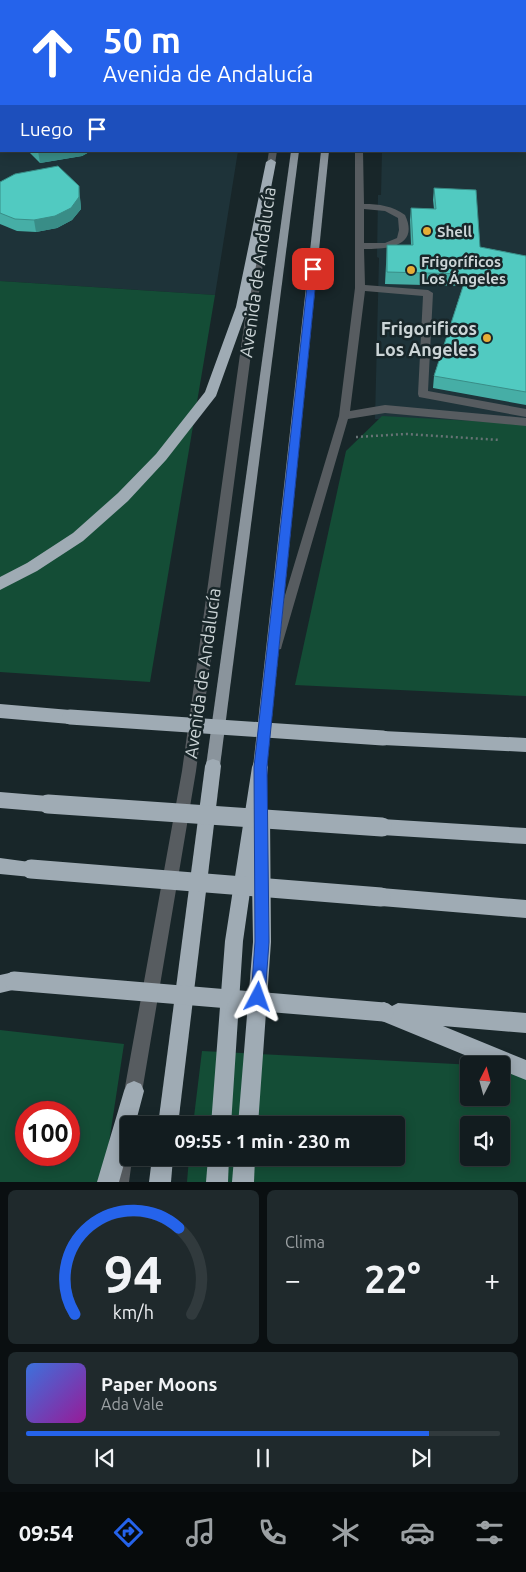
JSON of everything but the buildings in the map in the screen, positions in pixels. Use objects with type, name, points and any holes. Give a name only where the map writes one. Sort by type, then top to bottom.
[{"type":"highway","points":[[0,584],[32,567],[78,538],[161,457],[211,393],[242,307],[272,157]]},
{"type":"highway","points":[[0,711],[383,738],[526,744]]},
{"type":"highway","points":[[169,1116],[213,766]]},
{"type":"highway","points":[[222,1116],[234,941],[260,767]]},
{"type":"highway","points":[[249,1116],[262,942],[260,767]]},
{"type":"highway","points":[[0,800],[526,836]]},
{"type":"highway","points":[[0,866],[526,909]]},
{"type":"highway","points":[[5,981],[526,1023]]},
{"type":"highway","points":[[384,1012],[526,1070]]},
{"type":"highway","points":[[108,1182],[134,1091]]},
{"type":"highway","points":[[160,1182],[163,1166]]},
{"type":"highway","points":[[217,1182],[218,1166]]},
{"type":"highway","points":[[243,1182],[244,1166]]},
{"type":"main road","name":"Avenida de Andalucía","points":[[213,766],[295,152]]},
{"type":"main road","points":[[260,767],[326,152]]},
{"type":"street","points":[[272,662],[344,416],[360,288],[359,152]]},
{"type":"street","name":"Avenida de Andalucía","points":[[120,1182],[189,771],[272,157]]},
{"type":"street","points":[[359,206],[385,208],[397,212],[402,217],[403,235],[399,241],[389,245],[359,246]]},
{"type":"street","points":[[360,288],[428,293],[423,394],[526,413]]},
{"type":"street","points":[[344,416],[384,409],[526,422]]},
{"type":"path","points":[[336,438],[406,434],[508,440]]},
{"type":"shaded area","points":[[0,152],[238,152],[215,295],[0,281]]},
{"type":"shaded area","points":[[382,152],[526,152],[526,430],[375,419],[379,258],[377,257],[378,195],[381,195]]},
{"type":"green space","points":[[0,281],[215,295],[150,682],[0,672]]},
{"type":"green space","points":[[382,416],[526,424],[526,696],[295,685],[346,451]]},
{"type":"green space","points":[[0,1030],[124,1044],[103,1182],[0,1182]]},
{"type":"green space","points":[[202,1051],[460,1064],[460,1106],[510,1106],[510,1067],[526,1068],[526,1182],[187,1182],[188,1166],[405,1166],[405,1116],[194,1116]]},
{"type":"place","name":"Shell","points":[[427,231]]},
{"type":"place","name":"Frigoríficos Los Ángeles","points":[[411,270]]},
{"type":"place","name":"Frigorificos Los Angeles","points":[[487,338]]},
{"type":"route","points":[[258,997],[262,942],[260,767],[313,269]]}]
